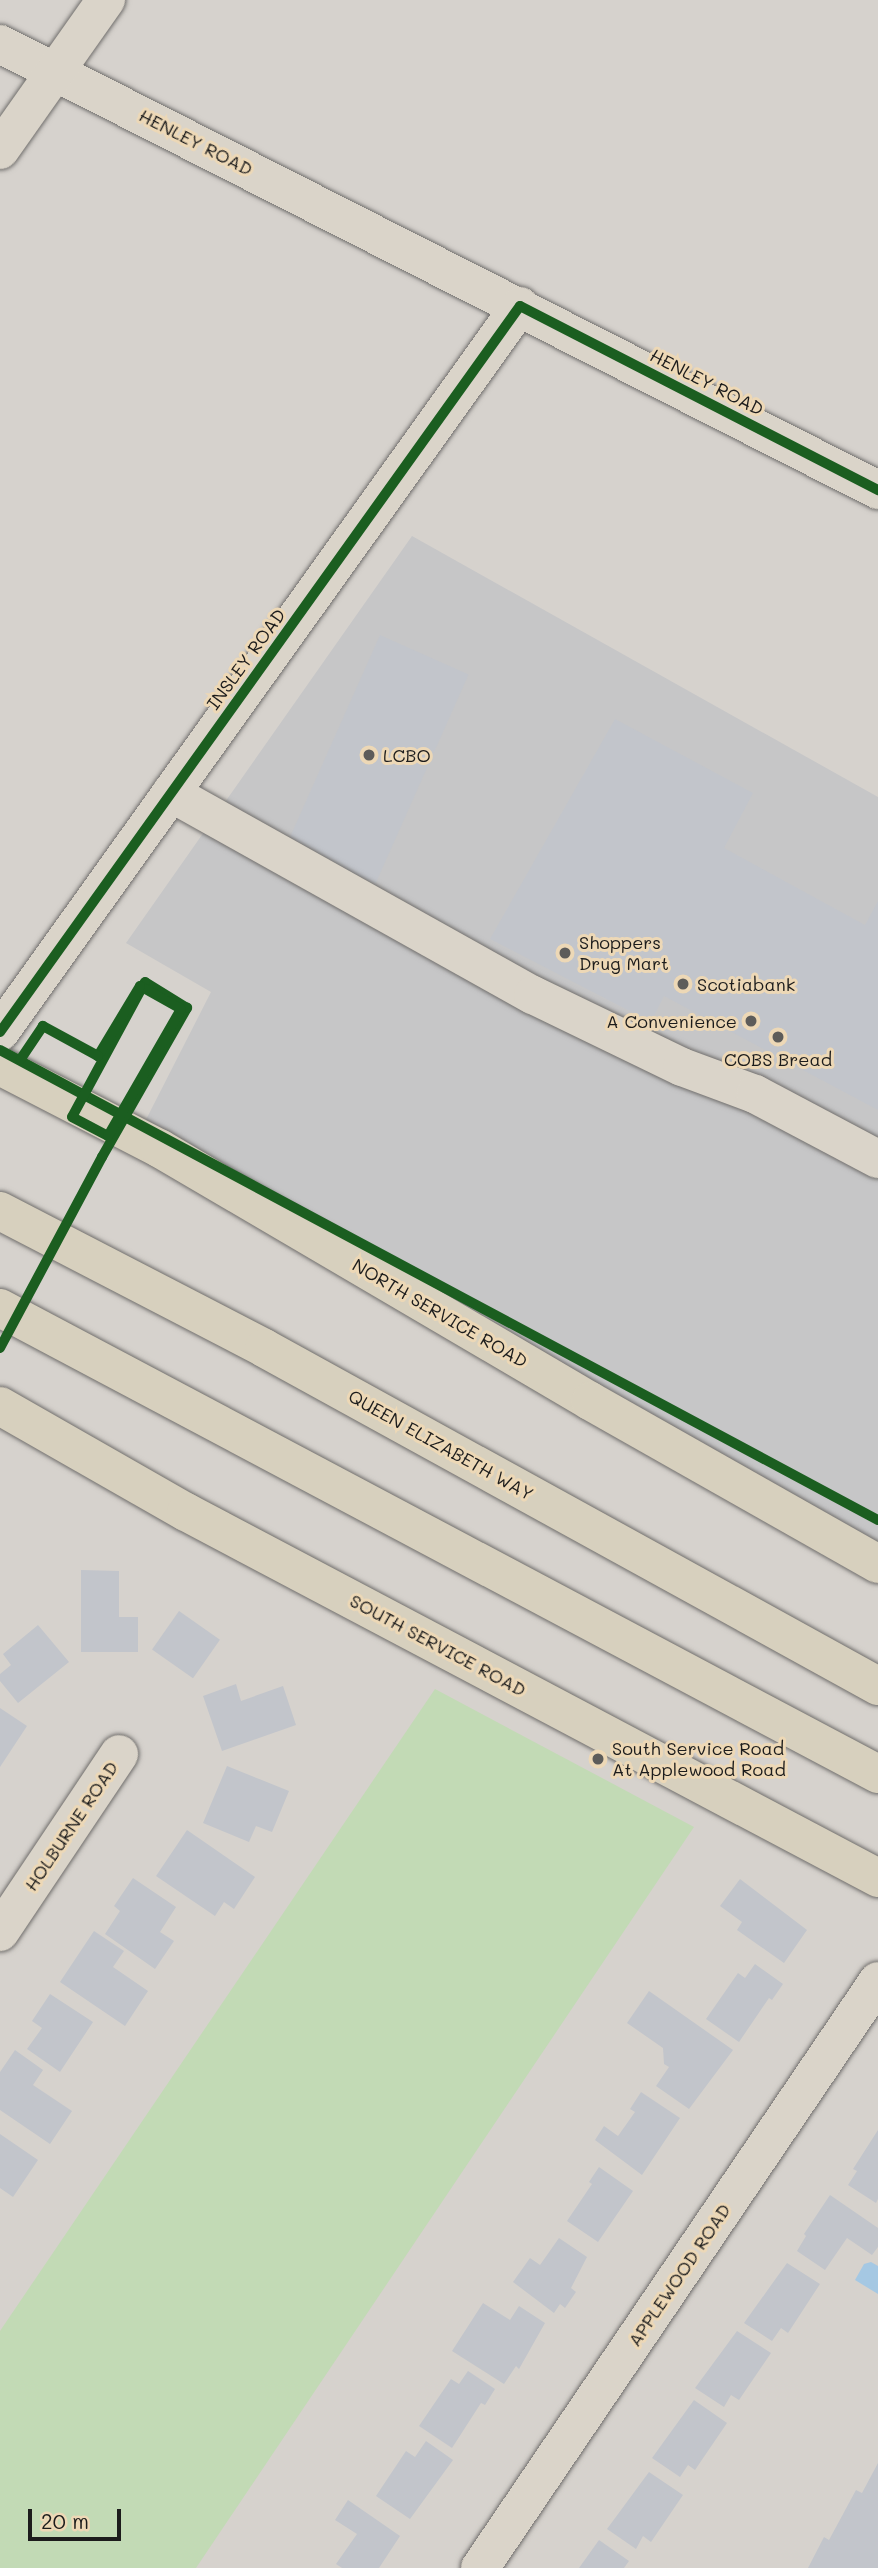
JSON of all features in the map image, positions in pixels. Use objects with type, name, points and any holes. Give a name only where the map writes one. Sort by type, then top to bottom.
[{"type":"main road","name":"NORTH SERVICE ROAD","points":[[0,1066],[159,1149],[590,1401],[878,1564]]},
{"type":"main road","name":"QUEEN ELIZABETH WAY","points":[[0,1211],[276,1355],[878,1686]]},
{"type":"main road","points":[[0,1308],[878,1774]]},
{"type":"main road","name":"SOUTH SERVICE ROAD","points":[[0,1406],[186,1512],[878,1878]]},
{"type":"street","points":[[0,150],[58,72],[106,0]]},
{"type":"street","name":"HENLEY ROAD","points":[[0,44],[878,490]]},
{"type":"street","name":"INSLEY ROAD","points":[[0,1032],[520,306]]},
{"type":"street","points":[[172,793],[533,995],[682,1067],[755,1094],[878,1159]]},
{"type":"street","name":"HOLBURNE ROAD","points":[[0,1932],[119,1754]]},
{"type":"street","name":"APPLEWOOD ROAD","points":[[480,2568],[878,1981]]},
{"type":"shaded area","points":[[412,536],[878,797],[878,1550],[130,1151],[211,992],[126,943]]},
{"type":"green space","points":[[435,1689],[694,1827],[196,2568],[0,2568],[0,2331]]},
{"type":"water","points":[[871,2262],[878,2266],[878,2294],[855,2280],[864,2264]]},
{"type":"building","name":"LCBO","points":[[380,635],[469,674],[375,884],[287,844]]},
{"type":"building","points":[[615,719],[753,793],[724,848],[865,925],[878,901],[878,1110],[664,996],[651,1022],[490,939]]},
{"type":"building","points":[[81,1570],[119,1571],[119,1617],[138,1617],[138,1652],[81,1652]]},
{"type":"building","points":[[179,1611],[220,1640],[193,1678],[152,1650]]},
{"type":"building","points":[[38,1625],[69,1662],[18,1703],[0,1681],[0,1674],[11,1665],[3,1654]]},
{"type":"building","points":[[236,1684],[241,1701],[283,1686],[296,1725],[222,1751],[203,1696]]},
{"type":"building","points":[[0,1708],[27,1726],[0,1767]]},
{"type":"building","points":[[227,1766],[289,1791],[272,1832],[256,1826],[249,1842],[203,1823]]},
{"type":"building","points":[[187,1830],[255,1877],[234,1909],[224,1902],[215,1916],[156,1876]]},
{"type":"building","points":[[133,1878],[176,1907],[160,1932],[174,1941],[155,1969],[105,1934],[120,1911],[114,1906]]},
{"type":"building","points":[[740,1879],[807,1930],[784,1963],[737,1930],[742,1922],[720,1906]]},
{"type":"building","points":[[94,1931],[124,1951],[113,1967],[148,1991],[125,2026],[60,1982]]},
{"type":"building","points":[[755,1964],[783,1984],[772,2000],[769,1998],[739,2042],[706,2019],[738,1973],[745,1978]]},
{"type":"building","points":[[649,1991],[733,2050],[689,2109],[656,2086],[669,2067],[664,2064],[663,2048],[627,2023]]},
{"type":"building","points":[[50,1994],[93,2022],[60,2072],[27,2049],[42,2028],[32,2021]]},
{"type":"building","points":[[15,2050],[43,2070],[33,2085],[72,2111],[50,2144],[0,2110],[0,2072]]},
{"type":"building","points":[[641,2092],[680,2118],[642,2175],[595,2140],[604,2126],[618,2136],[635,2112],[630,2109]]},
{"type":"building","points":[[878,2130],[876,2203],[848,2185],[857,2171],[853,2169]]},
{"type":"building","points":[[0,2134],[38,2160],[13,2197],[0,2188]]},
{"type":"building","points":[[599,2167],[633,2191],[598,2242],[567,2221],[592,2184],[589,2182]]},
{"type":"building","points":[[830,2195],[878,2228],[878,2247],[872,2255],[847,2238],[825,2270],[797,2251],[806,2236],[804,2234]]},
{"type":"building","points":[[559,2238],[587,2257],[571,2288],[576,2292],[565,2308],[560,2304],[554,2313],[513,2282],[530,2258],[540,2265]]},
{"type":"building","points":[[787,2263],[820,2284],[788,2333],[781,2328],[772,2341],[744,2323]]},
{"type":"building","points":[[483,2303],[510,2320],[519,2306],[545,2323],[519,2369],[516,2366],[504,2384],[452,2351]]},
{"type":"building","points":[[737,2331],[771,2353],[739,2400],[731,2395],[724,2407],[695,2388]]},
{"type":"building","points":[[468,2371],[495,2389],[485,2405],[481,2403],[452,2448],[419,2426],[451,2379],[459,2384]]},
{"type":"building","points":[[694,2400],[727,2423],[695,2470],[688,2465],[680,2477],[652,2458]]},
{"type":"building","points":[[426,2441],[453,2460],[410,2519],[376,2496],[406,2451],[415,2457]]},
{"type":"building","points":[[878,2463],[878,2568],[808,2568],[824,2537],[829,2540],[856,2490],[862,2493]]},
{"type":"building","points":[[649,2472],[683,2495],[651,2542],[643,2536],[636,2549],[607,2529]]},
{"type":"building","points":[[348,2500],[400,2536],[379,2568],[342,2568],[336,2564],[357,2534],[335,2520]]},
{"type":"building","points":[[599,2540],[629,2561],[624,2568],[579,2568]]},
{"type":"cycle path","points":[[0,1032],[520,306],[878,490]]},
{"type":"cycle path","points":[[0,1348],[102,1157],[187,1008],[145,982],[72,1117],[108,1136],[181,1009],[140,986],[98,1056],[43,1026],[21,1059]]},
{"type":"cycle path","points":[[0,1050],[878,1520]]},
{"type":"place","name":"LCBO","points":[[369,755]]},
{"type":"place","name":"Shoppers Drug Mart","points":[[565,953]]},
{"type":"place","name":"Scotiabank","points":[[683,984]]},
{"type":"place","name":"A Convenience","points":[[751,1021]]},
{"type":"place","name":"COBS Bread","points":[[778,1037]]},
{"type":"place","name":"South Service Road At Applewood Road","points":[[598,1759]]}]
